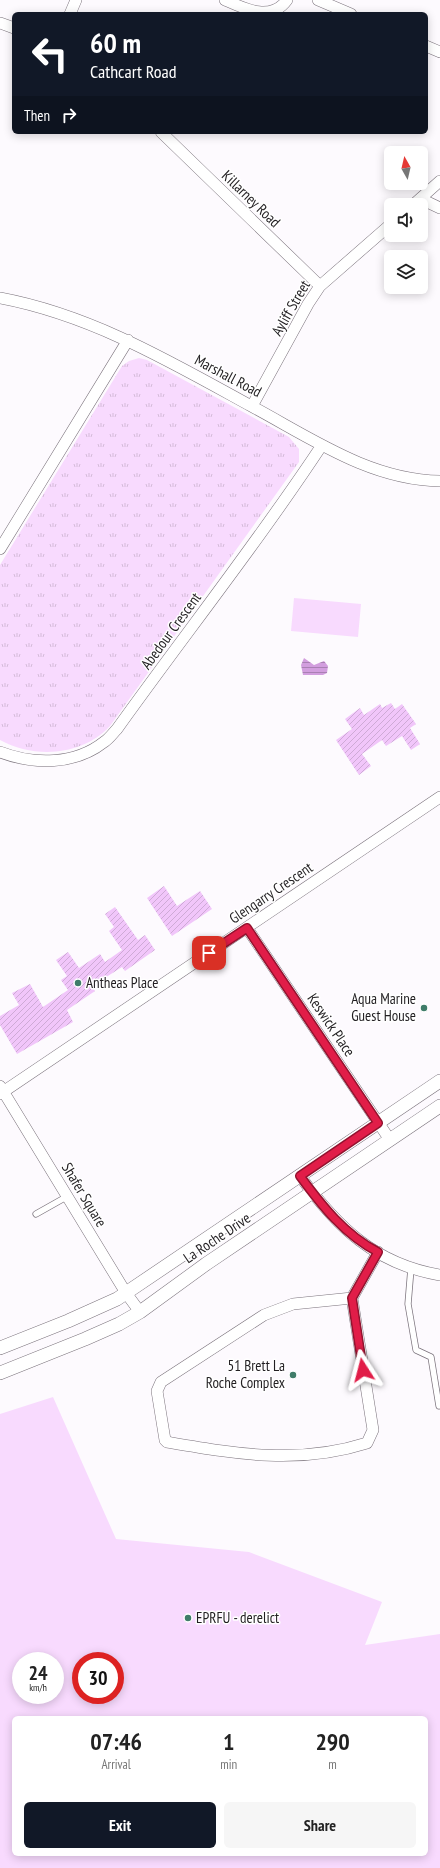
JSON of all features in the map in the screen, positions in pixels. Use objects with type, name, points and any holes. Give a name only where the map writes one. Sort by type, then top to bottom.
[{"type":"street","points":[[71,12],[76,0]]},
{"type":"street","points":[[225,0],[250,11],[258,12]]},
{"type":"street","points":[[268,12],[279,9],[287,0]]},
{"type":"street","points":[[318,0],[346,12]]},
{"type":"street","points":[[0,23],[12,27]]},
{"type":"street","points":[[428,47],[440,52]]},
{"type":"street","name":"Killarney Road","points":[[163,134],[320,286]]},
{"type":"street","points":[[421,198],[440,181]]},
{"type":"street","points":[[428,205],[440,208]]},
{"type":"street","name":"Ayliff Street","points":[[252,406],[308,304],[320,286],[384,230]]},
{"type":"street","name":"Marshall Road","points":[[0,298],[77,318],[128,340],[322,445],[363,465],[389,474],[440,482]]},
{"type":"street","points":[[0,549],[128,340]]},
{"type":"street","name":"Abedour Crescent","points":[[0,752],[10,756],[48,762],[77,757],[104,742],[118,729],[292,490],[322,445]]},
{"type":"street","name":"Glengarry Crescent","points":[[1,1091],[247,928],[440,797]]},
{"type":"street","name":"Keswick Place","points":[[247,928],[390,1140]]},
{"type":"street","name":"La Roche Drive","points":[[0,1348],[98,1308],[126,1293],[440,1081]]},
{"type":"street","name":"Shafer Square","points":[[1,1091],[68,1196],[126,1293],[140,1312]]},
{"type":"street","name":"La Roche Drive","points":[[0,1373],[85,1339],[119,1324],[140,1312],[206,1264],[440,1106]]},
{"type":"street","points":[[300,1176],[312,1193],[343,1228],[362,1244],[411,1268],[440,1275]]},
{"type":"street","points":[[352,1298],[293,1304],[264,1315],[161,1382],[157,1391],[165,1440],[167,1442],[228,1453],[278,1457],[349,1449],[367,1443],[373,1430],[352,1298],[378,1252]]},
{"type":"lane","points":[[36,1214],[68,1196]]},
{"type":"lane","points":[[411,1268],[408,1304],[416,1350],[431,1357],[439,1406]]},
{"type":"green space","points":[[139,358],[147,360],[289,437],[299,449],[299,462],[110,726],[99,736],[86,744],[72,749],[43,752],[14,746],[0,740],[0,565],[122,366],[129,361]]},
{"type":"green space","points":[[294,598],[361,604],[358,637],[291,631]]},
{"type":"green space","name":"EPRFU - derelict","points":[[53,1397],[116,1539],[249,1552],[382,1602],[365,1645],[440,1634],[440,1868],[0,1868],[0,1414]]},
{"type":"shaded area","points":[[304,658],[314,665],[324,661],[328,666],[327,673],[323,675],[303,675],[301,665]]},
{"type":"building","points":[[391,703],[395,709],[402,704],[416,724],[410,728],[420,744],[411,750],[402,736],[386,746],[382,740],[362,754],[371,766],[359,775],[336,740],[352,729],[345,719],[360,708],[364,715],[380,704],[382,708]]},
{"type":"building","points":[[164,886],[177,906],[200,891],[212,909],[172,936],[147,898]]},
{"type":"building","points":[[115,907],[138,940],[145,935],[155,950],[125,971],[122,967],[92,986],[95,991],[67,1010],[73,1022],[17,1054],[0,1025],[0,1016],[19,1005],[12,993],[30,984],[43,1007],[68,990],[61,980],[67,976],[56,960],[68,952],[79,968],[100,954],[105,962],[122,950],[109,931],[114,927],[105,914]]},
{"type":"place","name":"Antheas Place","points":[[78,983]]},
{"type":"place","name":"Aqua Marine Guest House","points":[[424,1008]]},
{"type":"place","name":"51 Brett La Roche Complex","points":[[293,1375]]},
{"type":"place","name":"EPRFU - derelict","points":[[188,1618]]},
{"type":"route","points":[[209,953],[247,928],[378,1123],[300,1176],[312,1193],[343,1228],[362,1244],[378,1252],[352,1298],[363,1370]]}]
